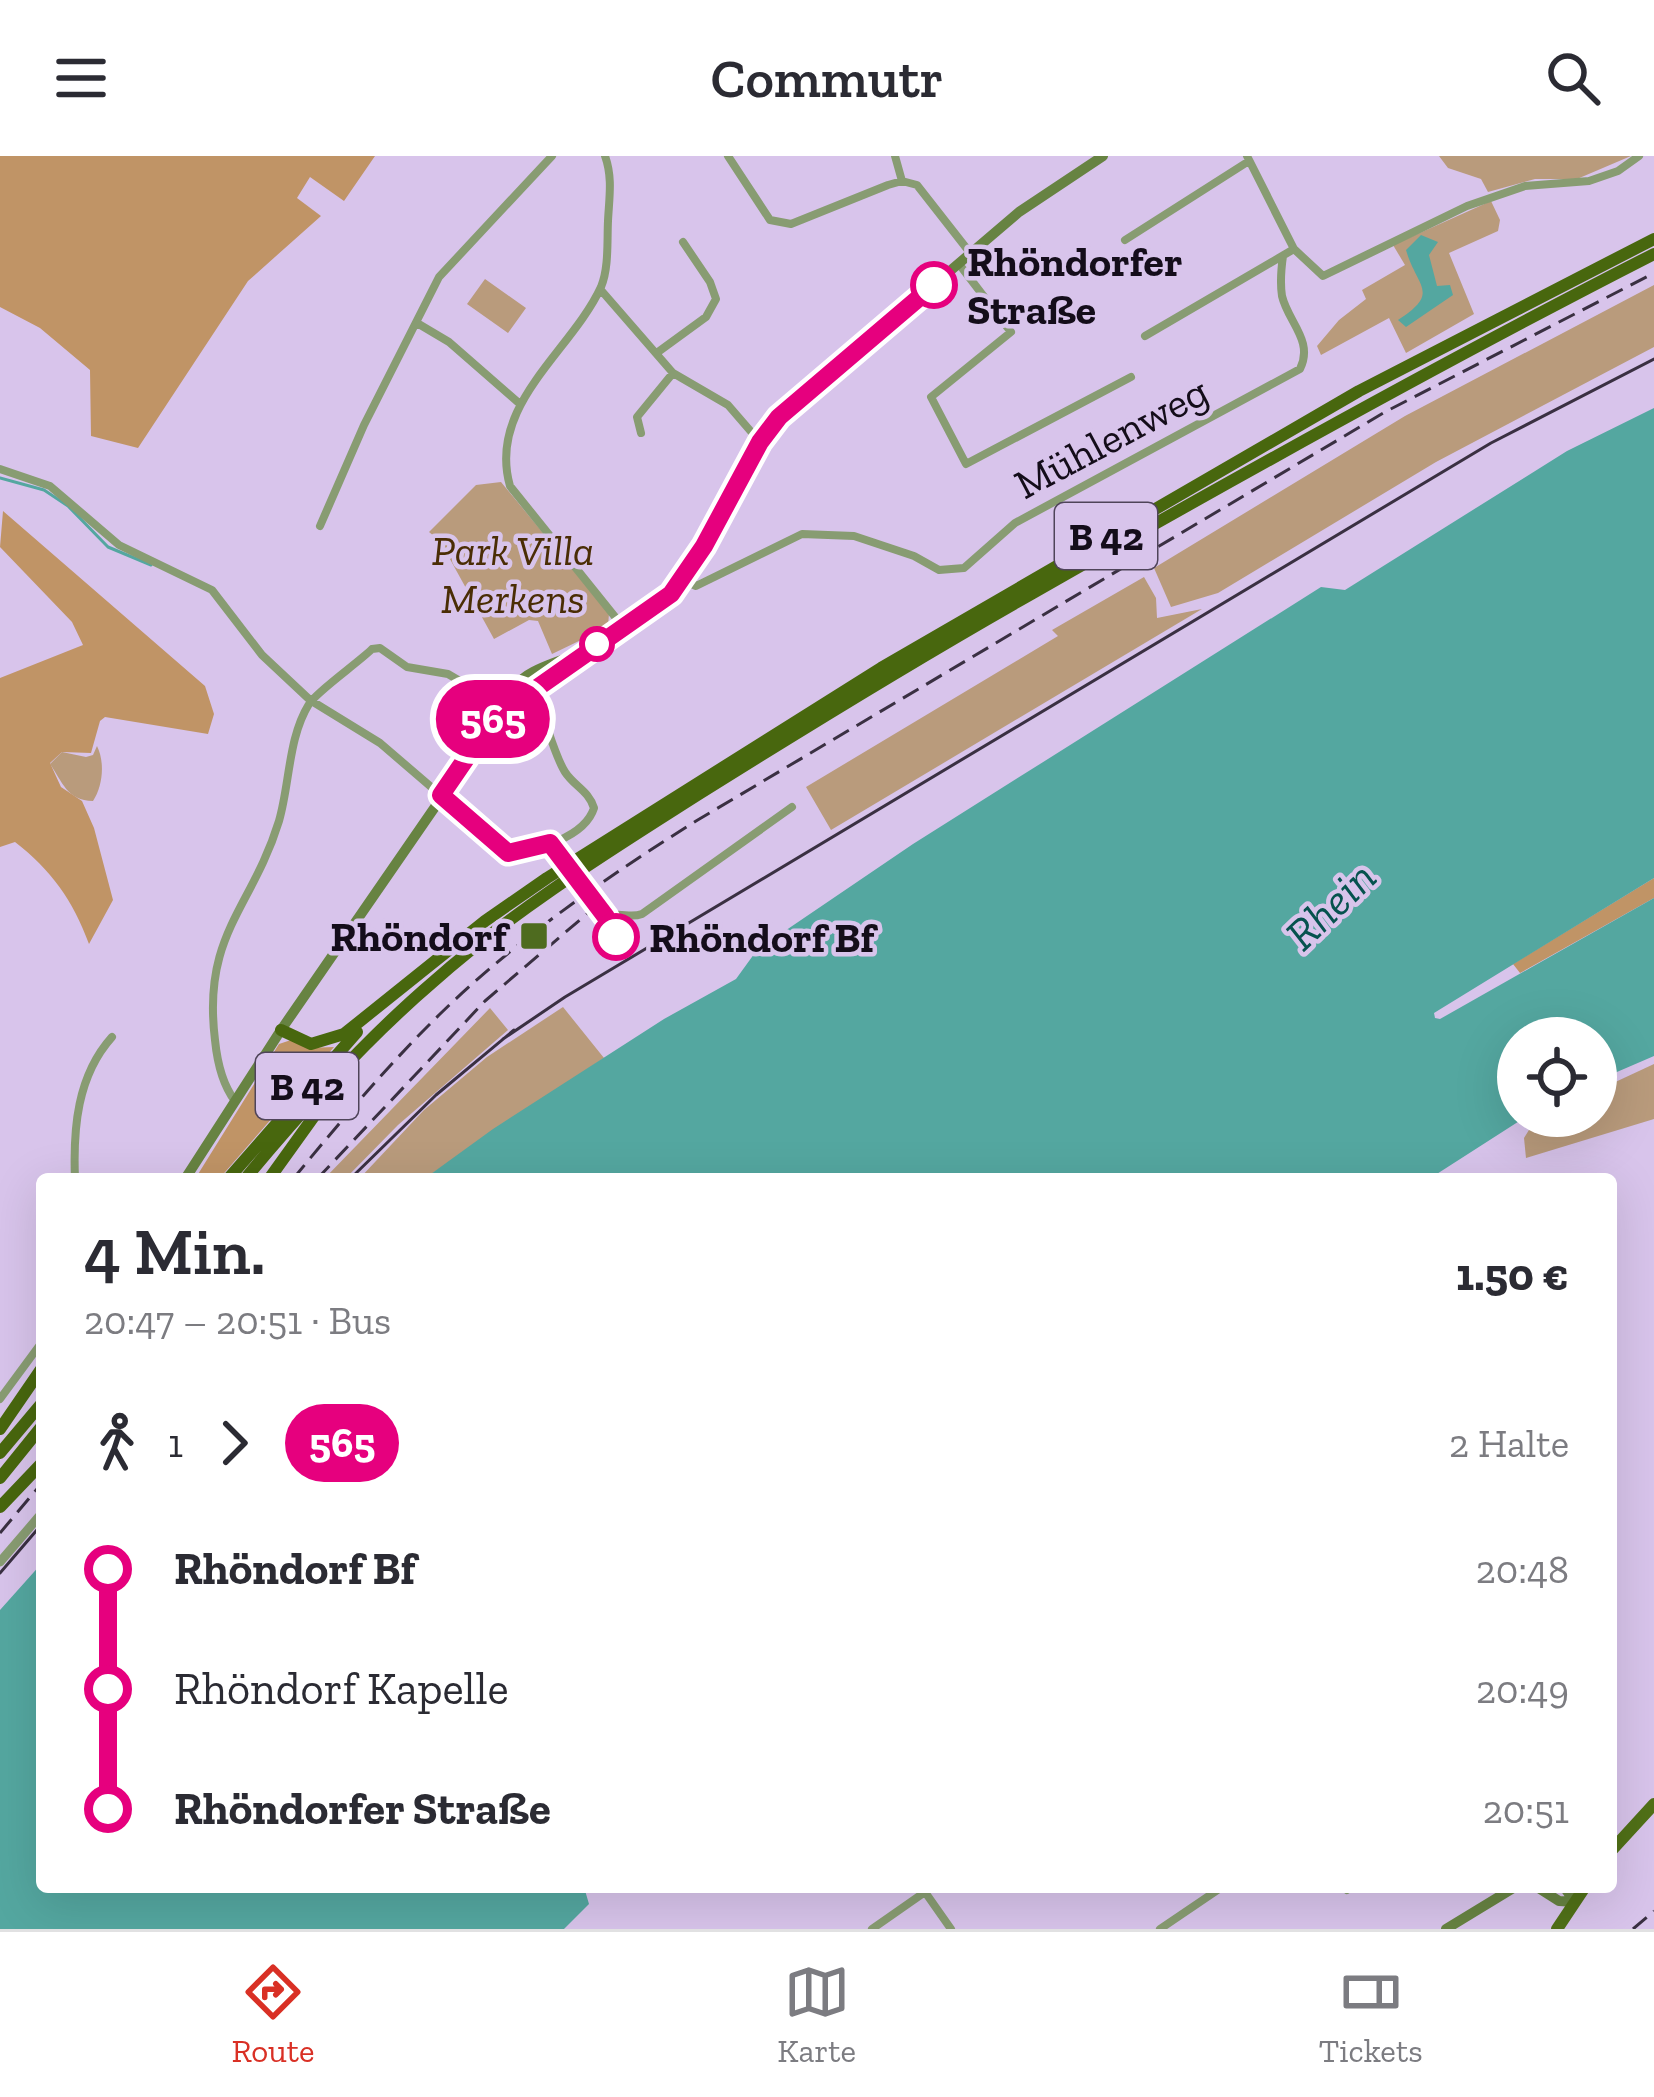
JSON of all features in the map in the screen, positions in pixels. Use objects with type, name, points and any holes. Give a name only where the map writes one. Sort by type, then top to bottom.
[{"type":"highway","name":"B 42","points":[[250,1173],[366,1044],[572,863],[864,679],[1163,502],[1359,392],[1654,239]]},
{"type":"highway","name":"B 42","points":[[572,863],[990,617],[1369,404],[1654,254]]},
{"type":"highway","name":"B 42","points":[[281,1030],[311,1044],[344,1034],[485,922],[552,883]]},
{"type":"highway","name":"B 42","points":[[233,1173],[392,997]]},
{"type":"highway","name":"B 42","points":[[273,1173],[366,1044]]},
{"type":"highway","points":[[0,1429],[36,1377]]},
{"type":"highway","points":[[0,1454],[36,1410]]},
{"type":"highway","points":[[0,1478],[36,1433]]},
{"type":"highway","points":[[0,1507],[36,1469]]},
{"type":"main road","points":[[504,707],[658,605],[682,580],[779,417],[1019,212],[1102,156]]},
{"type":"main road","points":[[188,1173],[516,684],[526,674],[587,650]]},
{"type":"main road","points":[[516,684],[518,693],[530,693]]},
{"type":"main road","points":[[1617,1844],[1654,1804]]},
{"type":"main road","points":[[1446,1929],[1505,1893]]},
{"type":"main road","points":[[1547,1893],[1575,1902]]},
{"type":"main road","points":[[1568,1893],[1575,1902]]},
{"type":"main road","points":[[1557,1929],[1581,1893]]},
{"type":"street","points":[[320,526],[420,309],[454,257],[552,156]]},
{"type":"street","points":[[605,156],[611,175],[600,289],[520,404],[507,457],[510,487],[624,628]]},
{"type":"street","points":[[728,156],[770,220],[780,224],[791,224],[902,181],[917,185],[970,254]]},
{"type":"street","points":[[895,156],[902,181]]},
{"type":"street","points":[[1125,240],[1248,158],[1294,249],[1316,273],[1330,274],[1452,212],[1525,186],[1589,181],[1618,171],[1639,156]]},
{"type":"street","points":[[658,352],[706,317],[716,299],[683,242]]},
{"type":"street","points":[[1145,336],[1294,249]]},
{"type":"street","name":"Mühlenweg","points":[[682,580],[696,586],[802,534],[854,536],[914,556],[939,570],[964,568],[1015,523],[1300,369],[1304,341],[1283,300],[1283,256]]},
{"type":"street","points":[[958,264],[1011,332],[931,397],[966,464],[1131,377]]},
{"type":"street","points":[[600,289],[673,373],[728,405],[760,442]]},
{"type":"street","points":[[417,323],[448,342],[520,404]]},
{"type":"street","points":[[641,434],[637,417],[673,373]]},
{"type":"street","points":[[0,470],[50,486],[119,545],[212,590],[262,655],[310,700],[380,743],[508,853],[550,843],[588,822],[594,802],[564,770],[548,720],[530,693]]},
{"type":"street","points":[[236,1101],[227,1090],[216,1054],[215,968],[224,935],[278,822],[294,744],[310,700],[380,647],[407,667],[448,674],[504,707]]},
{"type":"street","points":[[600,910],[606,917],[643,914],[792,807]]},
{"type":"street","points":[[550,843],[572,863]]},
{"type":"street","points":[[75,1173],[74,1126],[80,1098],[112,1037]]},
{"type":"street","points":[[0,1399],[36,1350]]},
{"type":"street","points":[[0,1562],[36,1520]]},
{"type":"street","points":[[872,1929],[924,1893]]},
{"type":"street","points":[[926,1893],[951,1929]]},
{"type":"street","points":[[1160,1929],[1213,1893]]},
{"type":"green space","points":[[1439,156],[1631,156],[1577,179],[1535,179],[1488,192],[1481,179],[1448,168]]},
{"type":"green space","points":[[1491,201],[1500,220],[1498,231],[1449,253],[1474,314],[1406,353],[1389,318],[1321,355],[1317,346],[1366,299],[1362,290],[1405,265],[1393,245]]},
{"type":"green space","points":[[485,279],[526,308],[508,333],[467,304]]},
{"type":"green space","points":[[1654,285],[1654,347],[1436,462],[1218,593],[1171,607],[1154,568],[1405,416]]},
{"type":"green space","name":"Park Villa Merkens","points":[[501,482],[609,613],[608,627],[552,654],[538,621],[529,620],[494,639],[440,541],[429,532],[476,485]]},
{"type":"green space","points":[[1144,577],[1156,598],[1157,618],[1202,609],[831,830],[806,787],[1058,636],[1052,630]]},
{"type":"green space","points":[[97,746],[101,781],[96,795],[93,801],[77,798],[50,764],[62,752],[93,755]]},
{"type":"green space","points":[[563,1007],[604,1058],[433,1173],[365,1173],[424,1110],[487,1057]]},
{"type":"green space","points":[[490,1008],[508,1030],[398,1125],[351,1173],[330,1173]]},
{"type":"green space","points":[[1654,1064],[1654,1119],[1617,1130],[1617,1081]]},
{"type":"green space","points":[[1525,1137],[1595,1137],[1526,1158]]},
{"type":"shaded area","points":[[0,156],[375,156],[344,201],[310,177],[297,198],[321,216],[248,281],[138,448],[91,436],[90,370],[40,328],[0,307]]},
{"type":"shaded area","points":[[3,511],[205,686],[214,714],[208,734],[105,717],[91,753],[62,752],[50,763],[61,787],[82,801],[113,900],[89,944],[76,913],[40,864],[15,842],[0,847],[0,678],[83,645],[72,622],[0,547]]},
{"type":"shaded area","points":[[1654,878],[1654,898],[1520,973],[1513,964]]},
{"type":"shaded area","points":[[291,1040],[307,1048],[334,1047],[224,1173],[199,1173],[279,1044]]},
{"type":"water","points":[[1421,235],[1438,242],[1429,255],[1437,286],[1450,285],[1453,295],[1406,327],[1398,320],[1419,303],[1422,289],[1406,250]]},
{"type":"water","name":"Rhein","points":[[1654,408],[1654,878],[1434,1013],[1440,1019],[1654,898],[1654,1056],[1617,1072],[1617,1017],[1497,1017],[1497,1135],[1438,1173],[432,1173],[664,1019],[736,979],[757,950],[913,844],[1321,587],[1345,590],[1567,451]]},
{"type":"water","points":[[36,1570],[36,1893],[586,1893],[589,1904],[564,1929],[0,1929],[0,1610]]},
{"type":"waterway","points":[[0,478],[44,490],[68,506],[108,547],[151,565]]},
{"type":"tunnel","points":[[573,873],[600,910]]},
{"type":"tram line","points":[[503,1039],[565,997],[1491,443],[1654,359]]},
{"type":"tram line","points":[[356,1173],[436,1095],[514,1030]]},
{"type":"tram line","points":[[0,1573],[36,1531]]},
{"type":"railway","points":[[298,1173],[440,1014],[531,935],[628,865],[1385,412],[1654,273]]},
{"type":"railway","points":[[323,1173],[485,1001],[595,907]]},
{"type":"railway","points":[[0,1533],[36,1490]]},
{"type":"railway","points":[[1633,1929],[1654,1911]]},
{"type":"bus line","name":"565","points":[[616,937],[550,843],[508,853],[441,795],[504,707],[671,594],[779,417],[934,285]]},
{"type":"place","name":"Rhöndorfer Straße","points":[[934,285]]},
{"type":"place","name":"Rhöndorf","points":[[534,936]]},
{"type":"place","name":"Rhöndorf Bf","points":[[616,937]]}]
